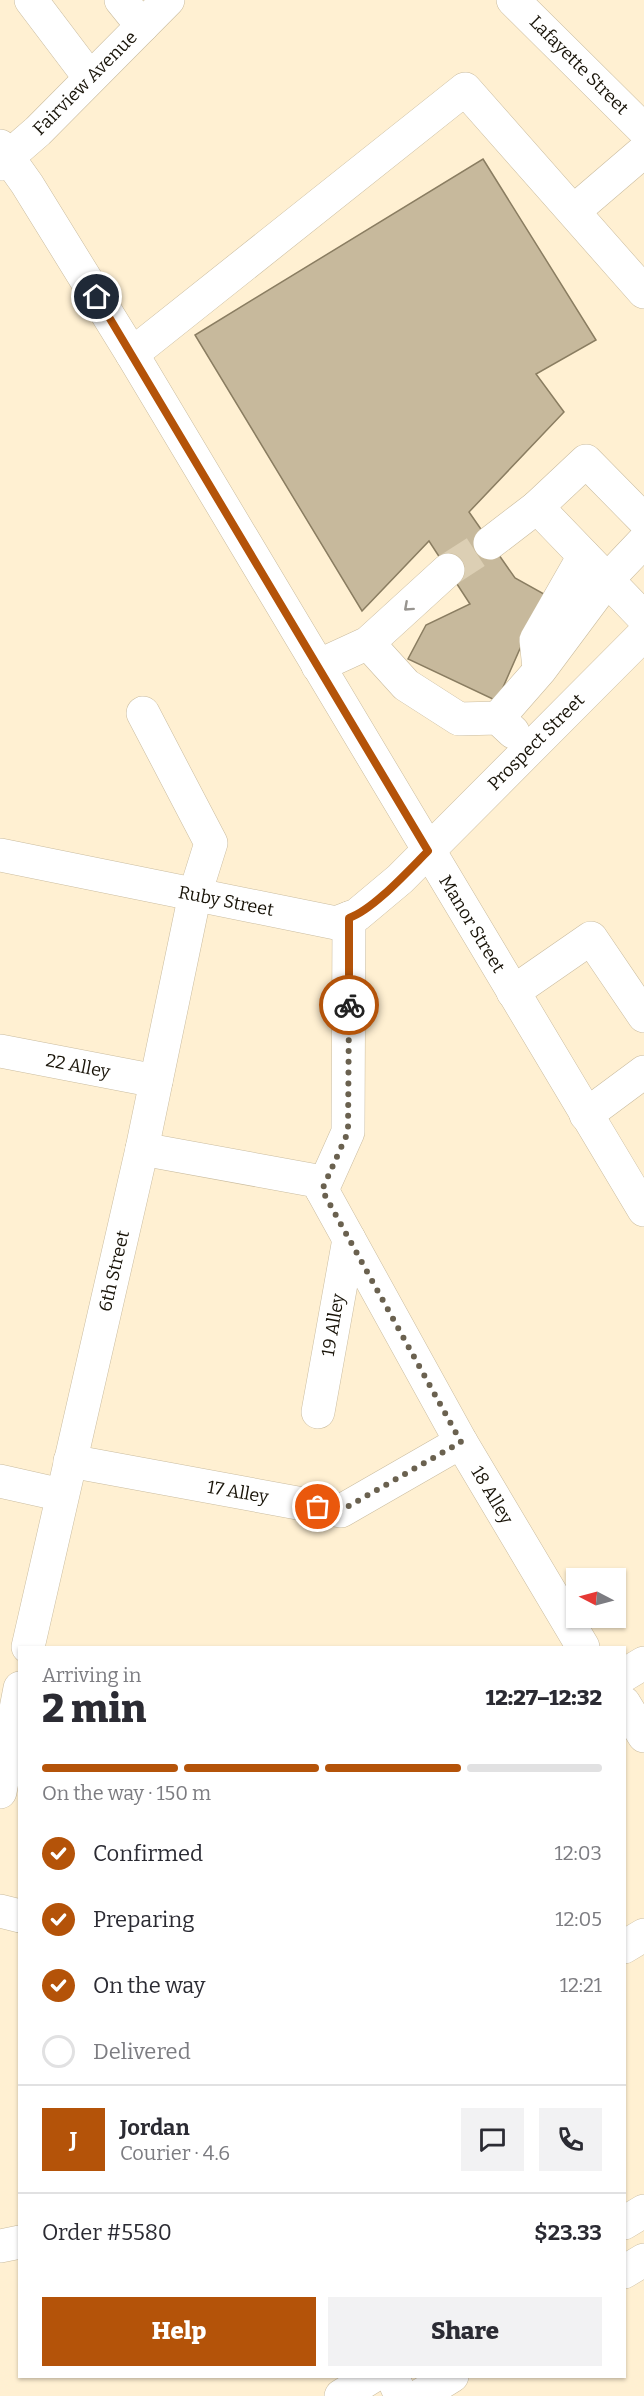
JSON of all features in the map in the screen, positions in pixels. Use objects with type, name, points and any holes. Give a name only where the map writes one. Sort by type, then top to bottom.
[{"type":"street","points":[[31,0],[90,78]]},
{"type":"street","points":[[121,0],[142,26]]},
{"type":"street","name":"Fairview Avenue","points":[[2,156],[38,130],[168,0]]},
{"type":"street","name":"Lafayette Street","points":[[513,0],[644,130]]},
{"type":"street","points":[[132,354],[465,89],[644,292]]},
{"type":"street","points":[[574,211],[644,151]]},
{"type":"street","name":"Manor Street","points":[[2,156],[27,184],[132,354],[586,1114],[640,1196]]},
{"type":"street","points":[[490,543],[537,507],[586,461],[644,520]]},
{"type":"street","points":[[537,507],[644,618]]},
{"type":"street","points":[[498,718],[540,670],[607,580],[644,541]]},
{"type":"street","points":[[540,670],[536,640],[584,556]]},
{"type":"street","points":[[318,666],[368,643],[448,570]]},
{"type":"street","name":"Prospect Street","points":[[428,851],[644,634]]},
{"type":"street","points":[[368,643],[405,685],[459,719],[498,718],[530,747]]},
{"type":"street","name":"6th Street","points":[[28,1646],[142,1149],[195,894],[211,843],[143,713]]},
{"type":"street","points":[[322,1190],[348,1132],[349,918],[357,915],[400,879],[428,851]]},
{"type":"street","name":"Ruby Street","points":[[0,855],[336,923],[349,918]]},
{"type":"street","points":[[513,992],[591,938],[644,1016]]},
{"type":"street","name":"22 Alley","points":[[0,1052],[156,1081]]},
{"type":"street","points":[[586,1114],[644,1072]]},
{"type":"street","points":[[142,1149],[317,1181],[322,1190]]},
{"type":"street","name":"18 Alley","points":[[322,1190],[461,1442],[582,1646]]},
{"type":"street","name":"19 Alley","points":[[318,1412],[349,1239]]},
{"type":"street","name":"17 Alley","points":[[70,1461],[340,1511],[461,1442]]},
{"type":"street","points":[[0,1481],[62,1495]]},
{"type":"street","points":[[626,1674],[644,1663]]},
{"type":"street","points":[[0,1680],[18,1685]]},
{"type":"street","points":[[0,1792],[18,1697]]},
{"type":"street","points":[[626,1706],[644,1736]]},
{"type":"street","points":[[0,1911],[18,1916]]},
{"type":"street","points":[[626,1946],[644,1935]]},
{"type":"street","points":[[626,2222],[644,2211]]},
{"type":"street","points":[[0,2246],[18,2242]]},
{"type":"street","points":[[626,2271],[644,2260]]},
{"type":"street","points":[[340,2396],[370,2378]]},
{"type":"street","points":[[393,2378],[401,2396]]},
{"type":"street","points":[[419,2396],[449,2378]]},
{"type":"building","points":[[483,159],[596,340],[536,374],[564,412],[469,512],[515,578],[544,594],[497,701],[408,659],[426,625],[470,604],[429,541],[362,611],[195,335]]},
{"type":"tunnel","points":[[448,570],[490,543]]},
{"type":"way so far","points":[[318,1507],[340,1511],[461,1442],[322,1190],[348,1132],[349,1005]]},
{"type":"route","points":[[97,297],[428,851],[386,891],[357,915],[349,918],[349,1005]]}]
